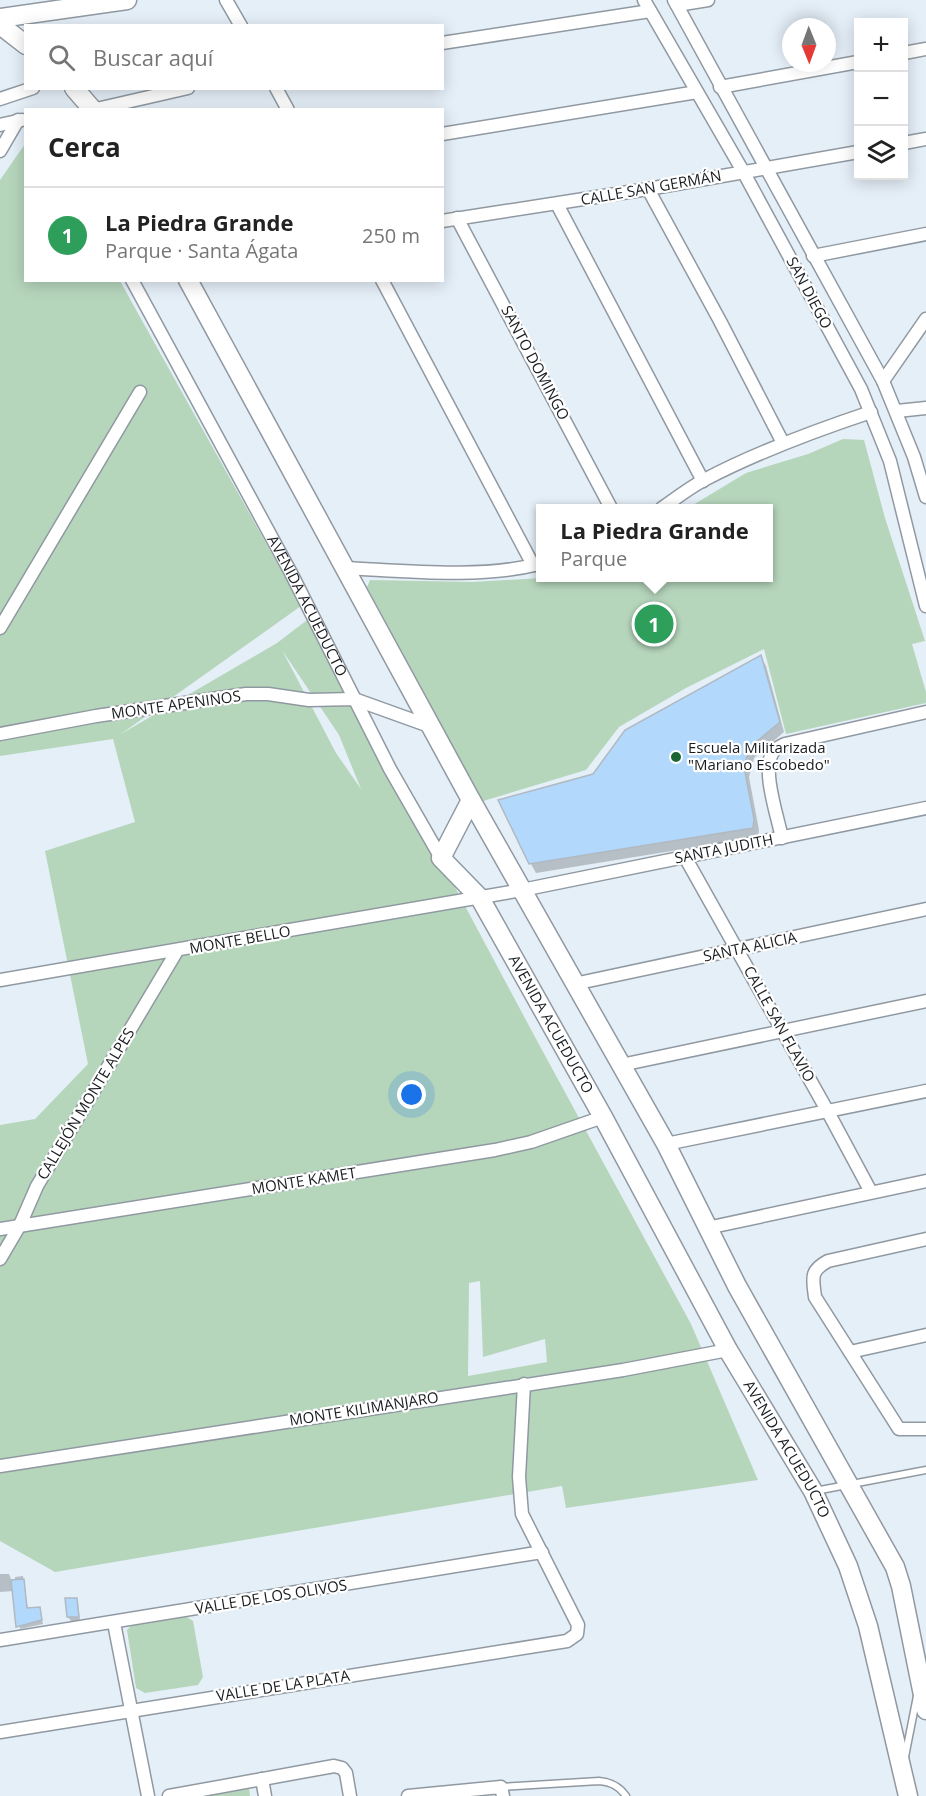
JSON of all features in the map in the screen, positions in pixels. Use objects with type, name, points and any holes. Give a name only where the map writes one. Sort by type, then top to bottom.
[{"type":"street","points":[[0,18],[128,0]]},
{"type":"street","points":[[226,0],[240,24]]},
{"type":"street","points":[[675,3],[708,0]]},
{"type":"street","name":"SAN DIEGO","points":[[675,3],[883,381],[897,411],[926,497]]},
{"type":"street","points":[[444,43],[647,5]]},
{"type":"street","name":"SAN DIEGO","points":[[647,5],[744,172],[861,389],[890,461],[926,606]]},
{"type":"street","points":[[0,25],[24,43]]},
{"type":"street","points":[[908,52],[926,49]]},
{"type":"street","points":[[720,87],[854,63]]},
{"type":"street","points":[[0,99],[27,90]]},
{"type":"street","points":[[76,90],[92,108]]},
{"type":"street","points":[[98,108],[179,90]]},
{"type":"street","points":[[277,90],[287,108]]},
{"type":"street","points":[[444,134],[697,92]]},
{"type":"street","points":[[0,125],[22,120]]},
{"type":"street","points":[[0,151],[22,120]]},
{"type":"street","points":[[908,142],[926,139]]},
{"type":"street","name":"CALLE SAN GERMÁN","points":[[444,221],[648,189],[854,153]]},
{"type":"street","points":[[648,189],[783,443]]},
{"type":"street","points":[[557,204],[703,481]]},
{"type":"street","name":"SANTO DOMINGO","points":[[457,218],[609,504]]},
{"type":"street","points":[[813,256],[926,234]]},
{"type":"street","name":"AVENIDA ACUEDUCTO","points":[[133,282],[291,573],[390,769],[441,858],[480,898],[603,1117],[728,1350],[813,1491],[848,1566],[868,1626],[908,1796]]},
{"type":"street","points":[[189,282],[471,800],[666,1144],[737,1286],[895,1568],[902,1586],[926,1710]]},
{"type":"street","points":[[345,568],[459,572],[536,564],[383,282]]},
{"type":"street","points":[[883,381],[926,319]]},
{"type":"street","points":[[0,628],[140,392]]},
{"type":"street","points":[[897,411],[926,408]]},
{"type":"street","points":[[668,504],[703,481],[783,443],[871,412]]},
{"type":"street","name":"MONTE APENINOS","points":[[0,734],[96,716],[246,694],[268,694],[309,700],[354,699]]},
{"type":"street","points":[[354,699],[432,727]]},
{"type":"street","points":[[782,838],[770,779],[769,766],[772,753],[785,744],[926,712]]},
{"type":"street","points":[[441,858],[471,800]]},
{"type":"street","name":"SANTA JUDITH","points":[[480,898],[926,808]]},
{"type":"street","name":"CALLE SAN FLAVIO","points":[[685,857],[784,1032],[870,1192]]},
{"type":"street","name":"MONTE BELLO","points":[[0,980],[480,898]]},
{"type":"street","name":"SANTA ALICIA","points":[[574,984],[926,909]]},
{"type":"street","name":"CALLEJÓN MONTE ALPES","points":[[0,1259],[20,1226],[37,1186],[177,951]]},
{"type":"street","points":[[621,1065],[926,1001]]},
{"type":"street","points":[[666,1144],[926,1091]]},
{"type":"street","name":"MONTE KAMET","points":[[0,1229],[495,1150],[531,1142],[603,1117]]},
{"type":"street","points":[[707,1228],[926,1181]]},
{"type":"street","points":[[923,1429],[899,1430],[815,1297],[813,1275],[818,1266],[828,1261],[926,1239]]},
{"type":"street","points":[[850,1352],[926,1335]]},
{"type":"street","name":"MONTE KILIMANJARO","points":[[0,1466],[623,1370],[728,1350]]},
{"type":"street","points":[[524,1384],[519,1496],[522,1514],[542,1552]]},
{"type":"street","name":"VALLE DE LOS OLIVOS","points":[[0,1640],[542,1552]]},
{"type":"street","name":"VALLE DE LA PLATA","points":[[0,1732],[567,1641],[577,1634],[578,1625],[542,1552]]},
{"type":"street","points":[[114,1623],[148,1796]]},
{"type":"street","points":[[170,1796],[334,1766],[342,1768],[346,1773],[351,1796]]},
{"type":"street","points":[[262,1779],[265,1796]]},
{"type":"street","points":[[408,1796],[502,1792]]},
{"type":"lane","points":[[813,1491],[926,1470]]},
{"type":"lane","points":[[902,1769],[920,1681]]},
{"type":"lane","points":[[502,1792],[599,1781],[610,1782],[626,1796]]},
{"type":"green space","points":[[24,145],[24,282],[121,282],[301,606],[121,734],[277,643],[311,617],[691,1324],[758,1480],[566,1508],[562,1486],[55,1572],[0,1541],[0,1125],[35,1119],[88,1064],[45,851],[135,822],[113,739],[0,756],[0,180]],"holes":[[[282,650],[339,735],[361,789],[336,753]],[[480,1281],[483,1357],[545,1339],[547,1362],[468,1376],[469,1283]]]},
{"type":"green space","points":[[843,439],[864,440],[885,518],[925,641],[912,644],[926,692],[926,703],[786,734],[764,649],[686,688],[619,727],[586,770],[480,802],[367,587],[370,580],[472,582],[536,578],[536,582],[773,582],[773,504],[695,504],[746,473],[808,454]]},
{"type":"green space","points":[[187,1617],[193,1621],[203,1677],[198,1685],[145,1693],[136,1688],[127,1630],[133,1624]]},
{"type":"green space","points":[[249,1788],[250,1796],[208,1796]]},
{"type":"building","name":"Escuela Militarizada \"Mariano Escobedo\"","points":[[761,655],[780,722],[749,748],[744,767],[754,819],[753,828],[529,864],[498,800],[593,774],[625,730]]},
{"type":"building","points":[[24,1579],[27,1608],[40,1607],[42,1620],[16,1627],[11,1580]]},
{"type":"building","points":[[65,1598],[77,1598],[79,1617],[67,1617]]},
{"type":"place","name":"La Piedra Grande","points":[[654,624]]},
{"type":"place","name":"Escuela Militarizada \"Mariano Escobedo\"","points":[[676,757]]}]
